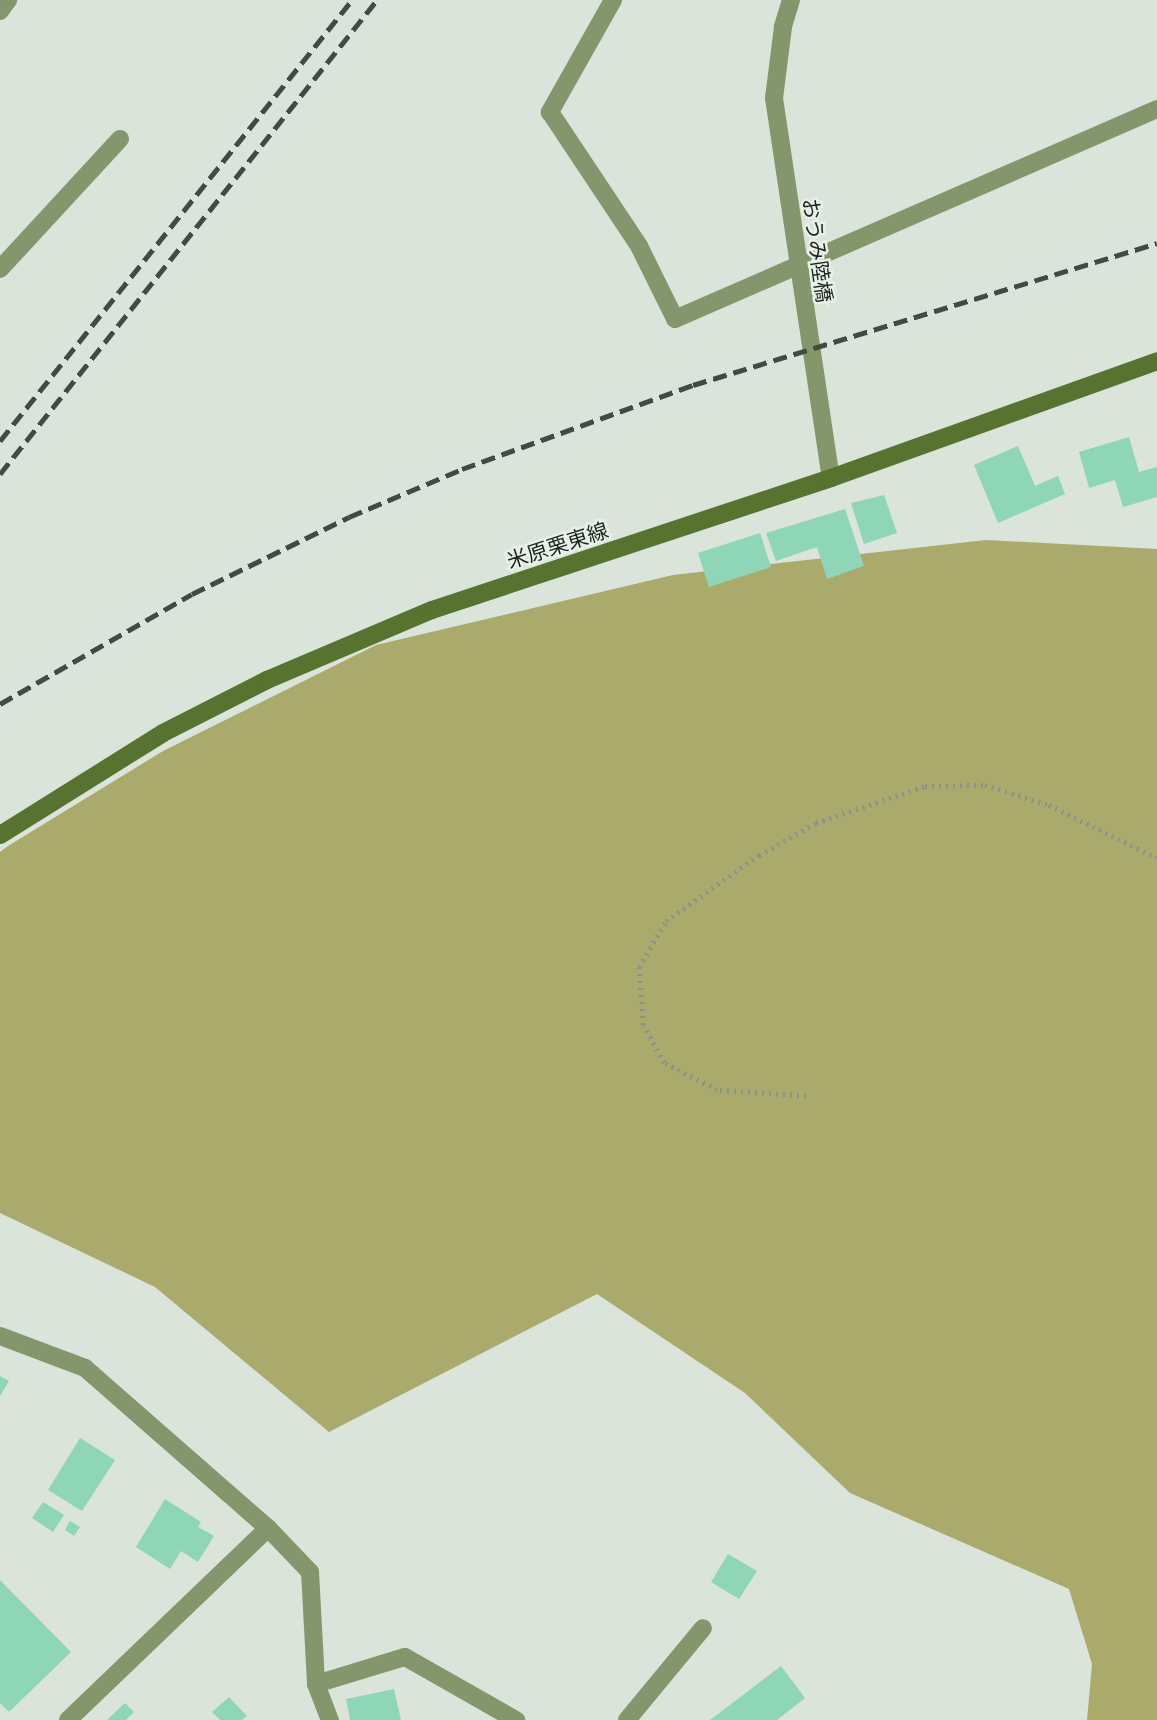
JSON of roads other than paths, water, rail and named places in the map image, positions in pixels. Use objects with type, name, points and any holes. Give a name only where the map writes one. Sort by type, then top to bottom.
[{"type":"main road","name":"米原栗東線","points":[[0,835],[163,733],[279,675],[432,610],[831,478],[1157,361]]},
{"type":"street","points":[[0,11],[8,0]]},
{"type":"street","points":[[613,0],[551,112],[639,246],[675,319],[1157,109]]},
{"type":"street","name":"おうみ陸橋","points":[[791,0],[783,27],[774,98],[831,478]]},
{"type":"street","points":[[0,270],[120,139]]},
{"type":"street","points":[[0,1336],[85,1368],[268,1528],[310,1572],[316,1684],[330,1720]]},
{"type":"street","points":[[68,1720],[268,1528]]},
{"type":"street","points":[[627,1720],[703,1628]]},
{"type":"street","points":[[316,1684],[405,1657],[516,1720]]},
{"type":"railway","points":[[0,441],[352,0]]},
{"type":"railway","points":[[0,474],[377,0]]},
{"type":"railway","points":[[0,704],[192,594],[349,517],[462,469],[693,385],[1157,243]]}]
